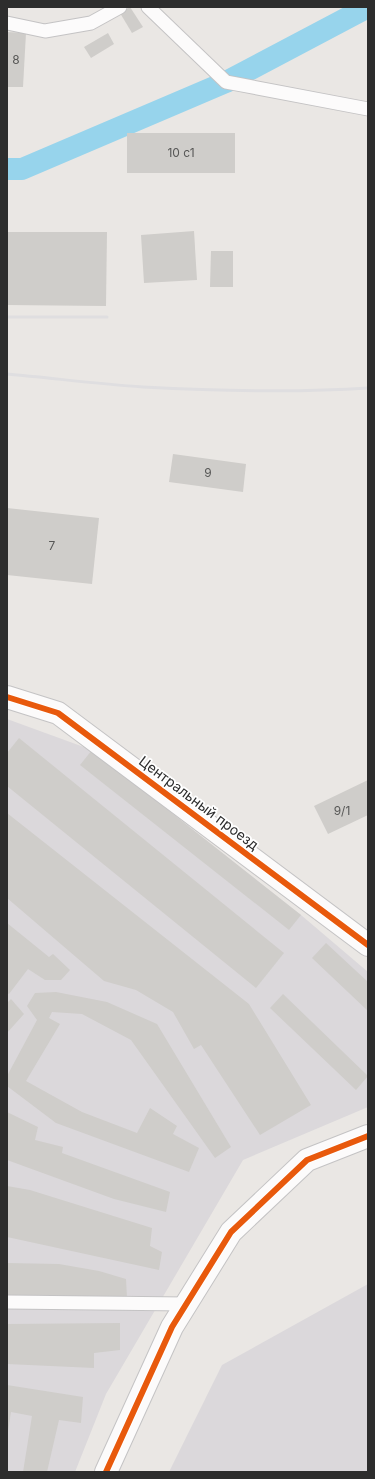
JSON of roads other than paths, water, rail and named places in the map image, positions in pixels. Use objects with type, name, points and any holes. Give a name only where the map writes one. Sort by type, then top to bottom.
[{"type":"street","name":"Центральный проезд","points":[[7,697],[58,713],[368,945]]},
{"type":"street","points":[[106,1472],[172,1327],[231,1232],[307,1160],[368,1136]]},
{"type":"lane","points":[[7,23],[44,31],[91,23],[120,7]]},
{"type":"lane","points":[[148,7],[226,82],[368,109]]},
{"type":"lane","points":[[7,1302],[186,1304]]},
{"type":"waterway","points":[[7,169],[22,169],[226,82],[368,7]]},
{"type":"railway","points":[[7,317],[107,317]]},
{"type":"railway","points":[[7,374],[126,386],[199,390],[284,391],[368,388]]}]
